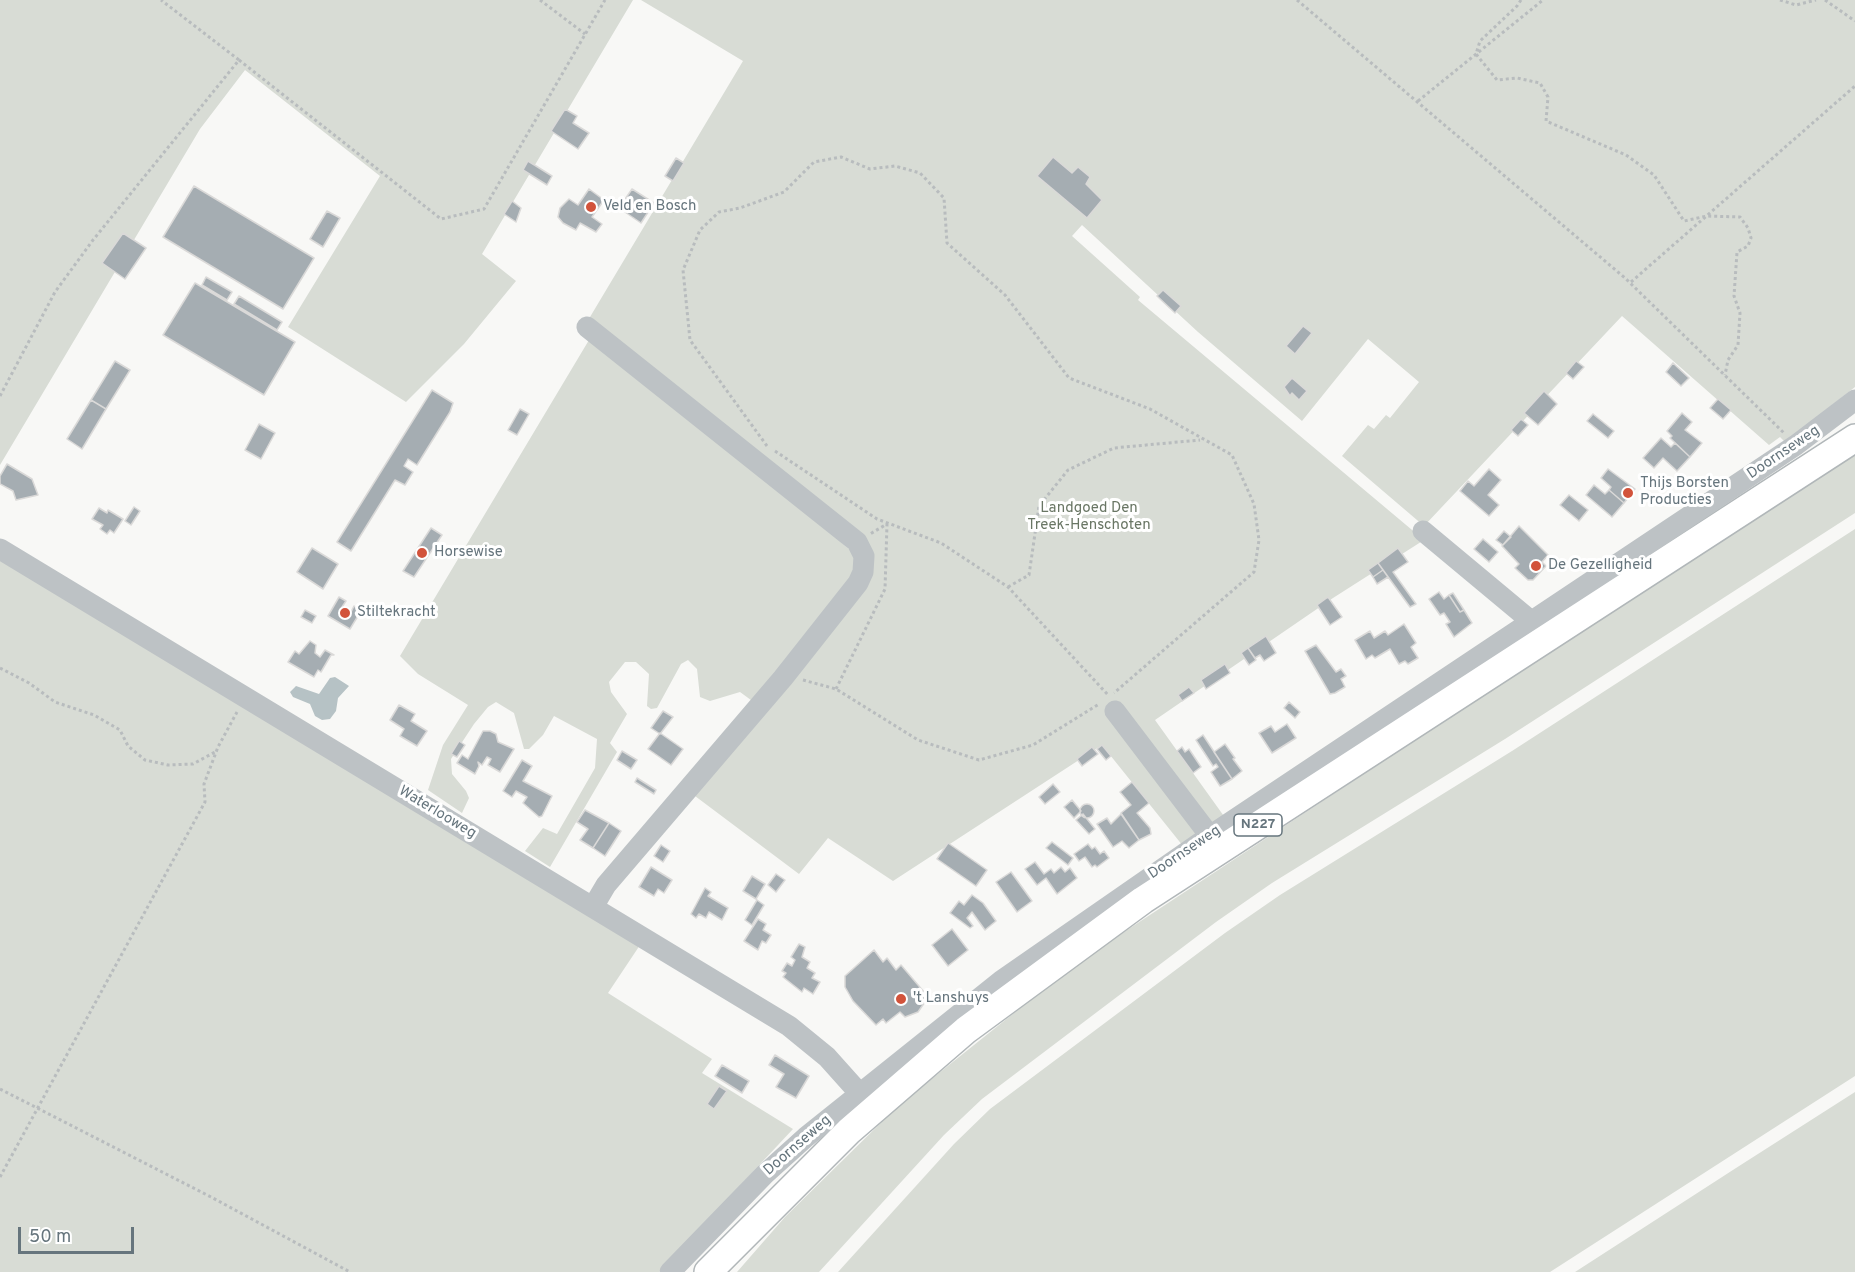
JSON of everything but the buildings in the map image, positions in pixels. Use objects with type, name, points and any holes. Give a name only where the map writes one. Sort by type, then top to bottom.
[{"type":"main road","name":"Doornseweg","points":[[708,1272],[849,1131],[966,1030],[1134,906],[1855,438]]},
{"type":"street","points":[[587,327],[858,542],[864,556],[863,572],[858,583],[783,678],[606,885],[593,907]]},
{"type":"street","name":"Doornseweg","points":[[670,1272],[783,1157],[1001,981],[1210,836],[1796,445],[1855,400]]},
{"type":"street","points":[[1423,531],[1531,621]]},
{"type":"street","name":"Waterlooweg","points":[[0,549],[802,1034],[842,1071],[861,1095]]},
{"type":"street","points":[[1113,704],[1210,836]]},
{"type":"path","points":[[161,0],[441,219],[484,209],[605,0]]},
{"type":"path","points":[[540,0],[585,34]]},
{"type":"path","points":[[1297,0],[1630,282],[1796,445]]},
{"type":"path","points":[[1476,54],[1480,41],[1521,0]]},
{"type":"path","points":[[1418,101],[1543,0]]},
{"type":"path","points":[[1780,0],[1796,5],[1816,0]]},
{"type":"path","points":[[1825,0],[1855,21]]},
{"type":"path","points":[[1476,54],[1497,80],[1517,78],[1540,83],[1548,98],[1546,121],[1626,155],[1654,175],[1684,221],[1707,216],[1740,217],[1751,238],[1748,246],[1737,252],[1734,296],[1740,313],[1740,328],[1738,345],[1728,360],[1725,375]]},
{"type":"path","points":[[0,396],[56,292],[93,240],[239,60]]},
{"type":"path","points":[[1630,282],[1855,86]]},
{"type":"path","points":[[783,678],[802,680],[836,689],[918,740],[979,760],[1033,745],[1113,704],[1254,572],[1259,540],[1254,504],[1232,455],[1150,410],[1069,378],[1005,295],[947,243],[944,198],[921,173],[895,166],[870,169],[841,157],[814,162],[784,192],[740,208],[719,212],[700,230],[683,270],[690,340],[768,447],[877,519],[941,543],[1008,587],[1113,704]]},
{"type":"path","points":[[1008,587],[1029,575],[1039,506],[1068,470],[1114,448],[1203,440]]},
{"type":"path","points":[[0,668],[29,683],[54,702],[94,715],[120,730],[128,746],[145,760],[168,765],[193,764],[217,751]]},
{"type":"path","points":[[0,1177],[35,1109],[205,802],[204,784],[217,751],[245,698]]},
{"type":"path","points":[[0,1089],[35,1109],[211,1197],[350,1272]]},
{"type":"green space","points":[[0,0],[633,0],[482,254],[516,281],[464,344],[406,402],[288,327],[380,176],[245,70],[200,129],[0,465]]},
{"type":"green space","name":"Landgoed Den Treek-Henschoten","points":[[641,0],[1855,0],[1855,387],[1785,442],[1780,437],[1769,445],[1622,316],[1424,526],[1342,456],[1368,425],[1374,429],[1386,415],[1390,418],[1419,382],[1368,339],[1302,421],[1198,332],[1082,225],[1072,236],[1140,297],[1138,300],[1424,540],[1333,598],[1155,720],[1226,819],[1183,846],[1102,745],[893,881],[828,838],[799,874],[695,796],[870,568],[590,317],[743,61]]},
{"type":"green space","points":[[589,340],[849,546],[860,565],[755,703],[740,692],[710,701],[700,697],[697,669],[688,660],[681,664],[657,708],[651,709],[647,706],[649,674],[636,662],[625,662],[609,682],[611,692],[627,714],[610,743],[617,752],[550,867],[525,851],[543,828],[557,834],[595,768],[597,739],[554,716],[543,735],[529,749],[524,749],[514,713],[496,702],[488,707],[474,724],[451,759],[452,774],[469,798],[462,813],[428,790],[443,745],[468,705],[418,674],[400,656]]},
{"type":"green space","points":[[1855,454],[1855,513],[1505,739],[1272,883],[1216,922],[982,1099],[944,1135],[819,1272],[737,1272],[785,1217],[899,1105],[1019,1009],[1115,938],[1650,585]]},
{"type":"green space","points":[[1855,529],[1855,1076],[1550,1272],[838,1272],[954,1144],[990,1109],[1225,933],[1280,895],[1512,751]]},
{"type":"green space","points":[[0,558],[640,945],[608,993],[712,1059],[702,1073],[793,1129],[659,1272],[0,1272]]},
{"type":"green space","points":[[1855,1092],[1855,1272],[1575,1272],[1736,1168]]},
{"type":"shaded area","points":[[335,677],[349,686],[338,698],[336,711],[330,719],[322,720],[315,716],[310,704],[293,697],[290,692],[296,686],[319,694],[330,678]]},
{"type":"place","name":"Veld en Bosch","points":[[591,207]]},
{"type":"place","name":"Thijs Borsten Producties","points":[[1628,493]]},
{"type":"place","name":"Horsewise","points":[[422,553]]},
{"type":"place","name":"De Gezelligheid","points":[[1536,566]]},
{"type":"place","name":"Stiltekracht","points":[[345,613]]},
{"type":"place","name":"'t Lanshuys","points":[[901,999]]}]
